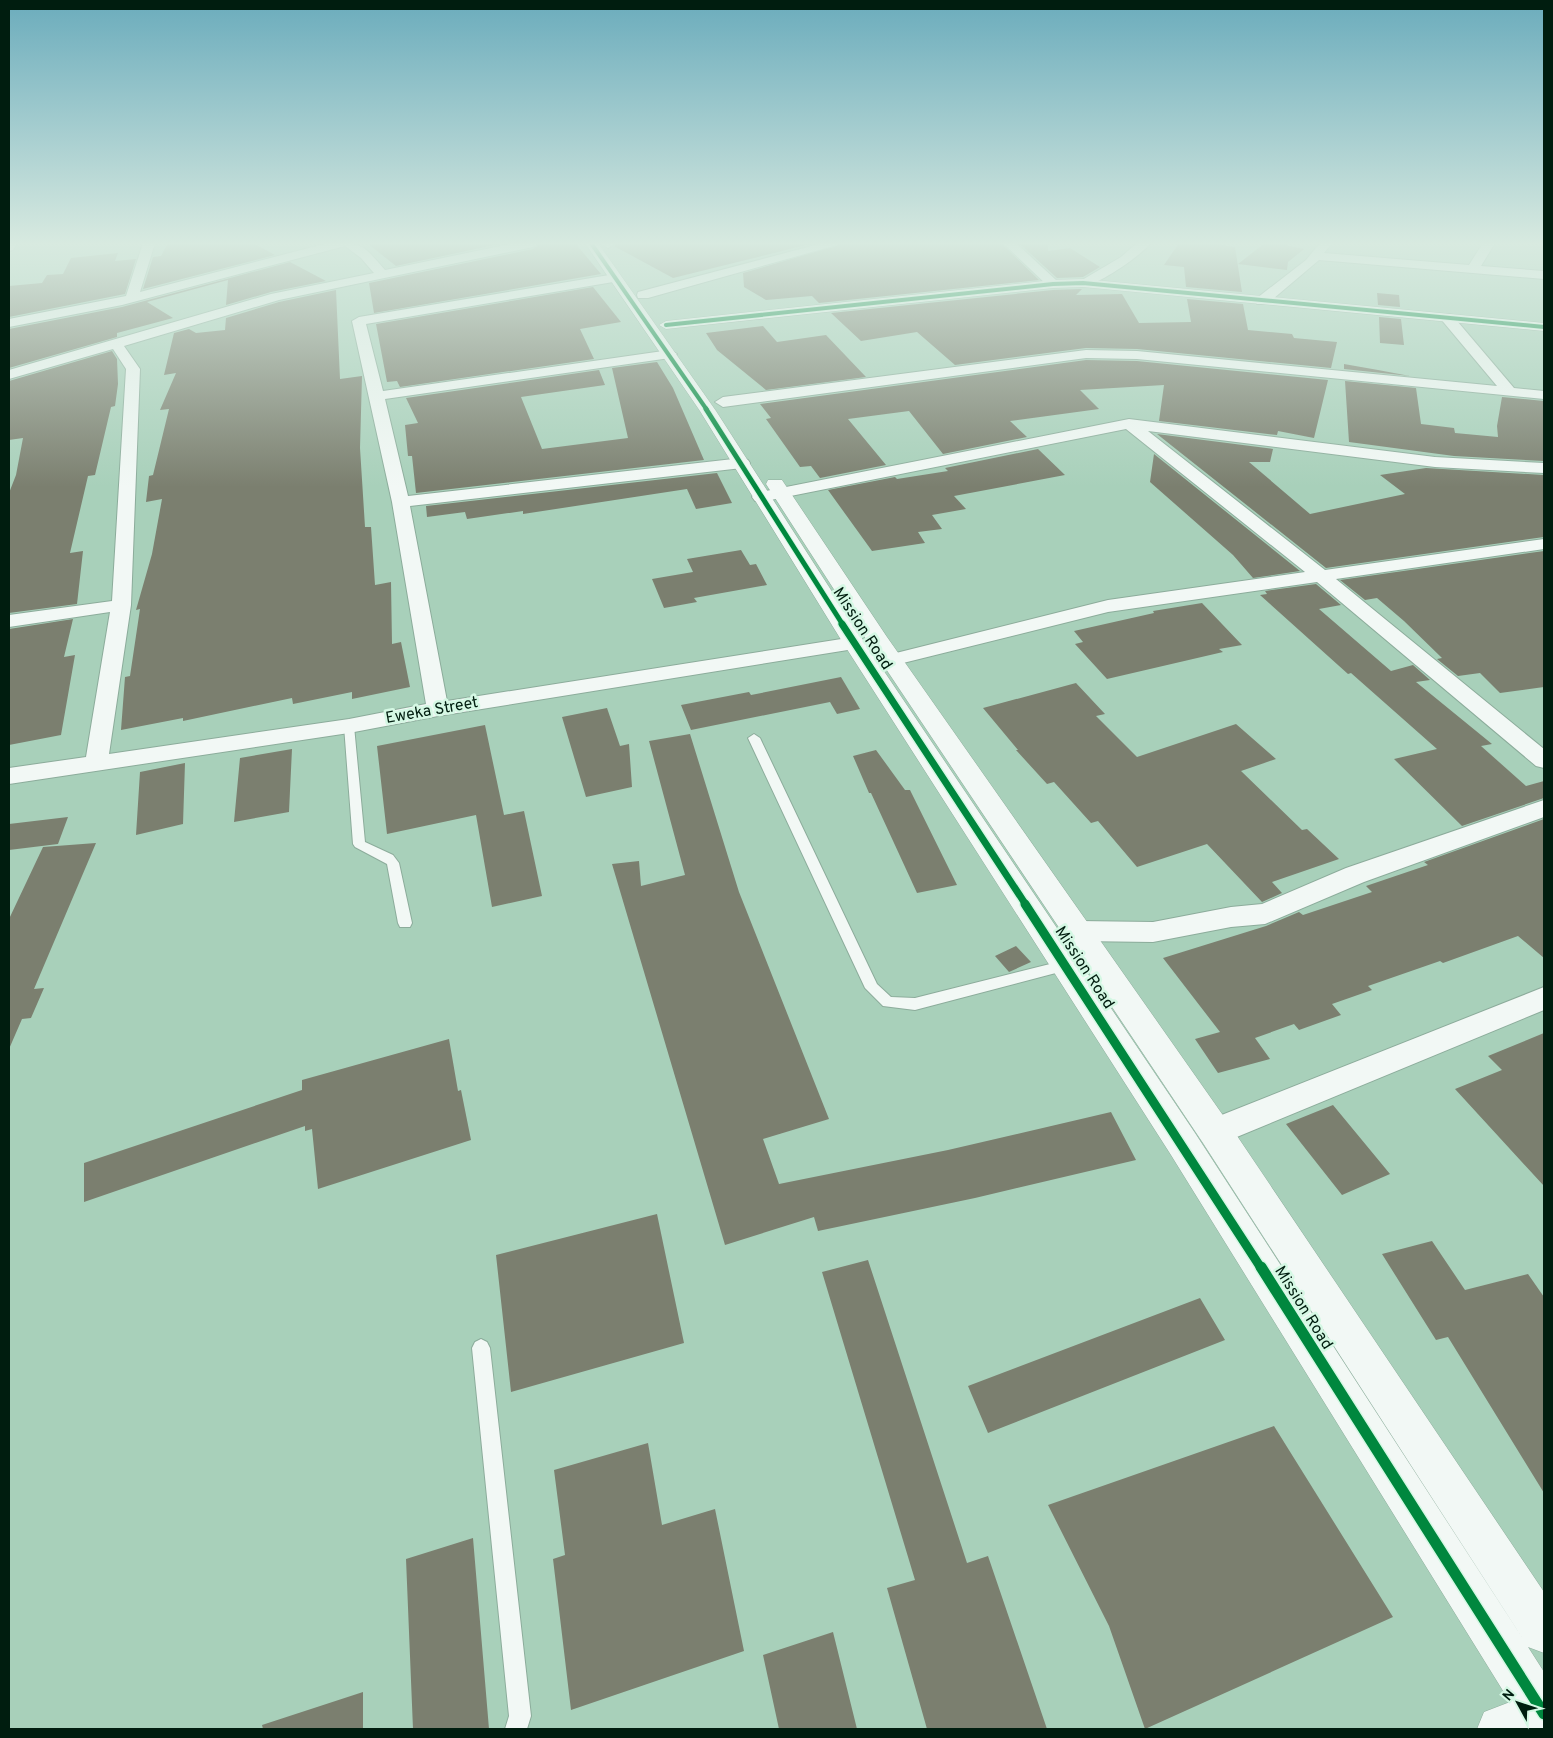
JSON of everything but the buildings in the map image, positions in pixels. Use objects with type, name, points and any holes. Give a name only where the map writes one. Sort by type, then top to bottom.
[{"type":"street","points":[[9,375],[178,324]]},
{"type":"street","points":[[360,324],[401,502],[438,709]]},
{"type":"street","name":"Mission Road","points":[[648,324],[742,463],[770,495],[891,660],[1078,931],[1215,1132],[1544,1631]]},
{"type":"street","points":[[666,325],[674,324]]},
{"type":"street","points":[[1452,324],[1509,391]]},
{"type":"street","points":[[1513,324],[1544,327]]},
{"type":"street","name":"Mission Road","points":[[666,325],[723,402],[770,495],[854,644],[1188,1152],[1544,1714]]},
{"type":"street","points":[[96,761],[121,605],[133,370],[116,344]]},
{"type":"street","points":[[376,396],[670,354]]},
{"type":"street","points":[[723,402],[1086,354],[1137,355],[1544,395]]},
{"type":"street","points":[[770,495],[1129,424],[1435,462],[1544,468]]},
{"type":"street","points":[[1129,424],[1321,576],[1544,761]]},
{"type":"street","points":[[401,502],[742,463]]},
{"type":"street","points":[[891,660],[1108,606],[1544,545]]},
{"type":"street","points":[[9,621],[121,605]]},
{"type":"street","name":"Eweka Street","points":[[9,776],[96,761],[349,726],[438,709],[854,644]]},
{"type":"street","points":[[1078,931],[1153,932],[1230,917],[1265,914],[1355,875],[1544,808]]},
{"type":"street","points":[[1215,1132],[1544,998]]},
{"type":"street","points":[[1501,1729],[1544,1714]]},
{"type":"lane","points":[[349,726],[360,844],[389,858],[392,863],[406,923]]},
{"type":"lane","points":[[754,738],[872,988],[888,1002],[915,1004],[1066,965]]},
{"type":"lane","points":[[482,1348],[520,1716],[516,1729]]},
{"type":"cycle path","points":[[647,324],[708,411],[854,643],[1183,1144],[1544,1714]]},
{"type":"cycle path","points":[[666,325],[674,324]]},
{"type":"cycle path","points":[[1514,324],[1544,327]]}]
